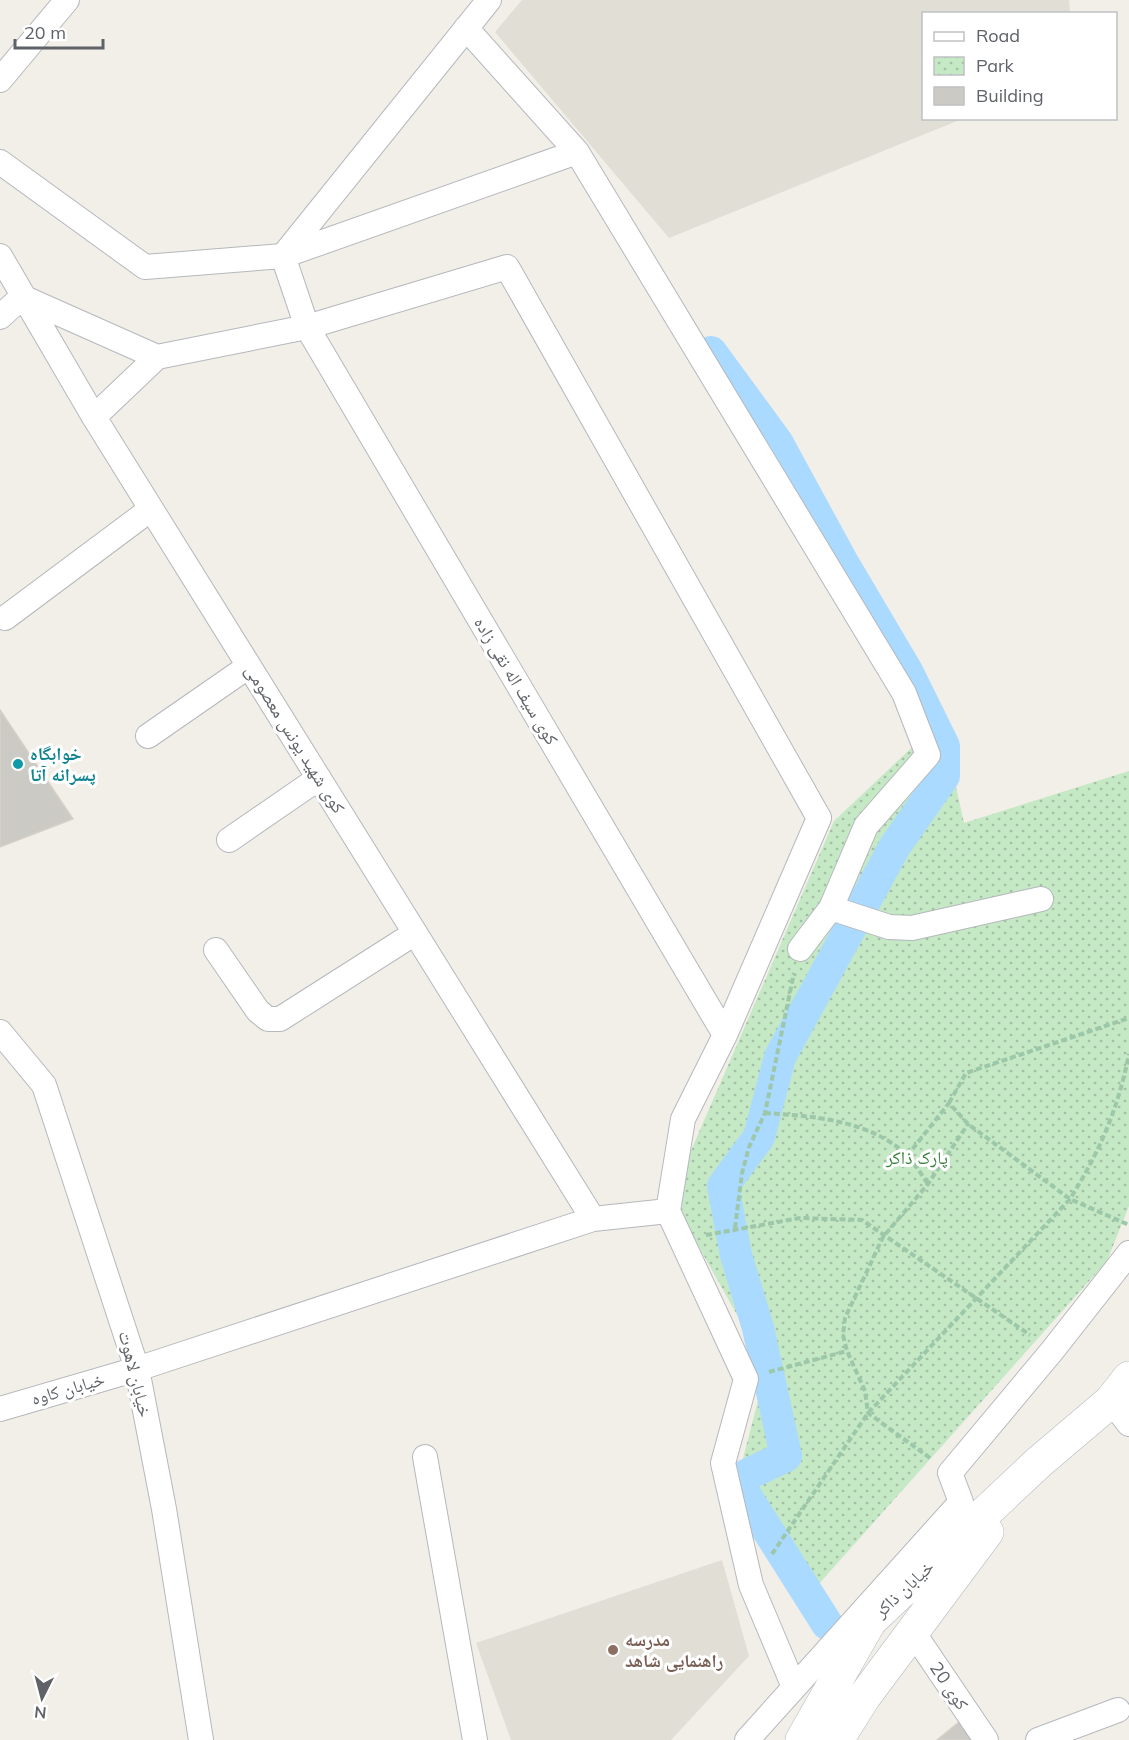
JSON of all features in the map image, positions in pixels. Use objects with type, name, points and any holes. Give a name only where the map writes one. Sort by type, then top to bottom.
[{"type":"street","points":[[0,80],[67,0]]},
{"type":"street","points":[[283,256],[489,0]]},
{"type":"street","points":[[466,28],[577,152],[904,693],[928,755],[866,826],[831,908],[800,949]]},
{"type":"street","points":[[0,162],[145,267],[283,256],[577,152]]},
{"type":"street","name":"کوی شهید یونس معصومی","points":[[0,256],[21,297],[94,417],[593,1219]]},
{"type":"street","name":"کوی سیف اله نقی زاده","points":[[283,256],[307,327],[725,1035]]},
{"type":"street","points":[[94,417],[157,357],[307,327],[507,267],[819,818],[725,1035],[683,1119],[668,1211],[746,1379],[723,1463],[751,1585],[794,1687]]},
{"type":"street","points":[[0,317],[21,297],[157,357]]},
{"type":"street","points":[[5,618],[152,509]]},
{"type":"street","points":[[148,736],[249,666]]},
{"type":"street","points":[[229,840],[319,778]]},
{"type":"street","points":[[831,908],[889,927],[912,928],[1041,899]]},
{"type":"street","points":[[216,950],[258,1011],[268,1019],[280,1018],[415,933]]},
{"type":"street","name":"خیابان لاهوت","points":[[0,1032],[44,1085],[137,1369],[164,1509],[201,1740]]},
{"type":"street","name":"خیابان کاوه","points":[[0,1409],[137,1369],[593,1219],[668,1211]]},
{"type":"street","points":[[747,1740],[961,1502],[950,1473],[1052,1351],[1129,1252]]},
{"type":"street","name":"خیابان ذاکر","points":[[802,1740],[870,1621],[1038,1463],[1123,1401]]},
{"type":"street","points":[[425,1457],[475,1740]]},
{"type":"street","name":"خیابان ذاکر","points":[[837,1740],[864,1697],[1038,1463]]},
{"type":"street","name":"کوی 20","points":[[913,1632],[986,1740]]},
{"type":"street","points":[[853,1740],[864,1697]]},
{"type":"street","points":[[1038,1740],[1118,1710]]},
{"type":"path","points":[[735,1228],[742,1173],[749,1147],[765,1113],[800,949]]},
{"type":"path","points":[[907,1156],[949,1103],[966,1072],[1129,1018]]},
{"type":"path","points":[[751,1585],[868,1413],[978,1300],[1070,1199],[1096,1157],[1110,1125],[1129,1053]]},
{"type":"path","points":[[949,1103],[968,1124],[1070,1199],[1129,1225]]},
{"type":"path","points":[[765,1113],[810,1116],[858,1126],[892,1143],[907,1156],[928,1184]]},
{"type":"path","points":[[950,1473],[868,1413],[865,1391],[847,1352],[843,1335],[845,1318],[883,1237],[928,1184],[968,1124]]},
{"type":"path","points":[[683,1241],[735,1228],[800,1218],[862,1220],[876,1228],[883,1237],[1052,1351]]},
{"type":"path","points":[[746,1379],[847,1352]]},
{"type":"shaded area","points":[[522,0],[1069,0],[1070,12],[922,12],[922,120],[960,120],[669,238],[495,32]]},
{"type":"shaded area","name":"مدرسه راهنمایی شاهد","points":[[722,1560],[749,1656],[671,1740],[511,1740],[476,1643]]},
{"type":"green space","name":"پارک ذاکر","points":[[941,720],[964,823],[1129,771],[1129,1206],[1107,1261],[800,1605],[759,1544],[740,1470],[761,1389],[758,1352],[682,1217],[680,1194],[683,1169],[834,821]]},
{"type":"building","name":"خوابگاه پسرانه آتا","points":[[0,710],[73,819],[0,847]]},
{"type":"building","points":[[959,1722],[974,1740],[937,1740]]},
{"type":"waterway","points":[[711,352],[777,442],[843,563],[908,673],[944,746],[944,776],[895,846],[780,1057],[759,1137],[723,1186],[736,1255],[758,1328],[786,1456],[736,1480],[827,1624]]},
{"type":"place","name":"خوابگاه پسرانه آتا","points":[[18,764]]},
{"type":"place","name":"مدرسه راهنمایی شاهد","points":[[613,1650]]}]
